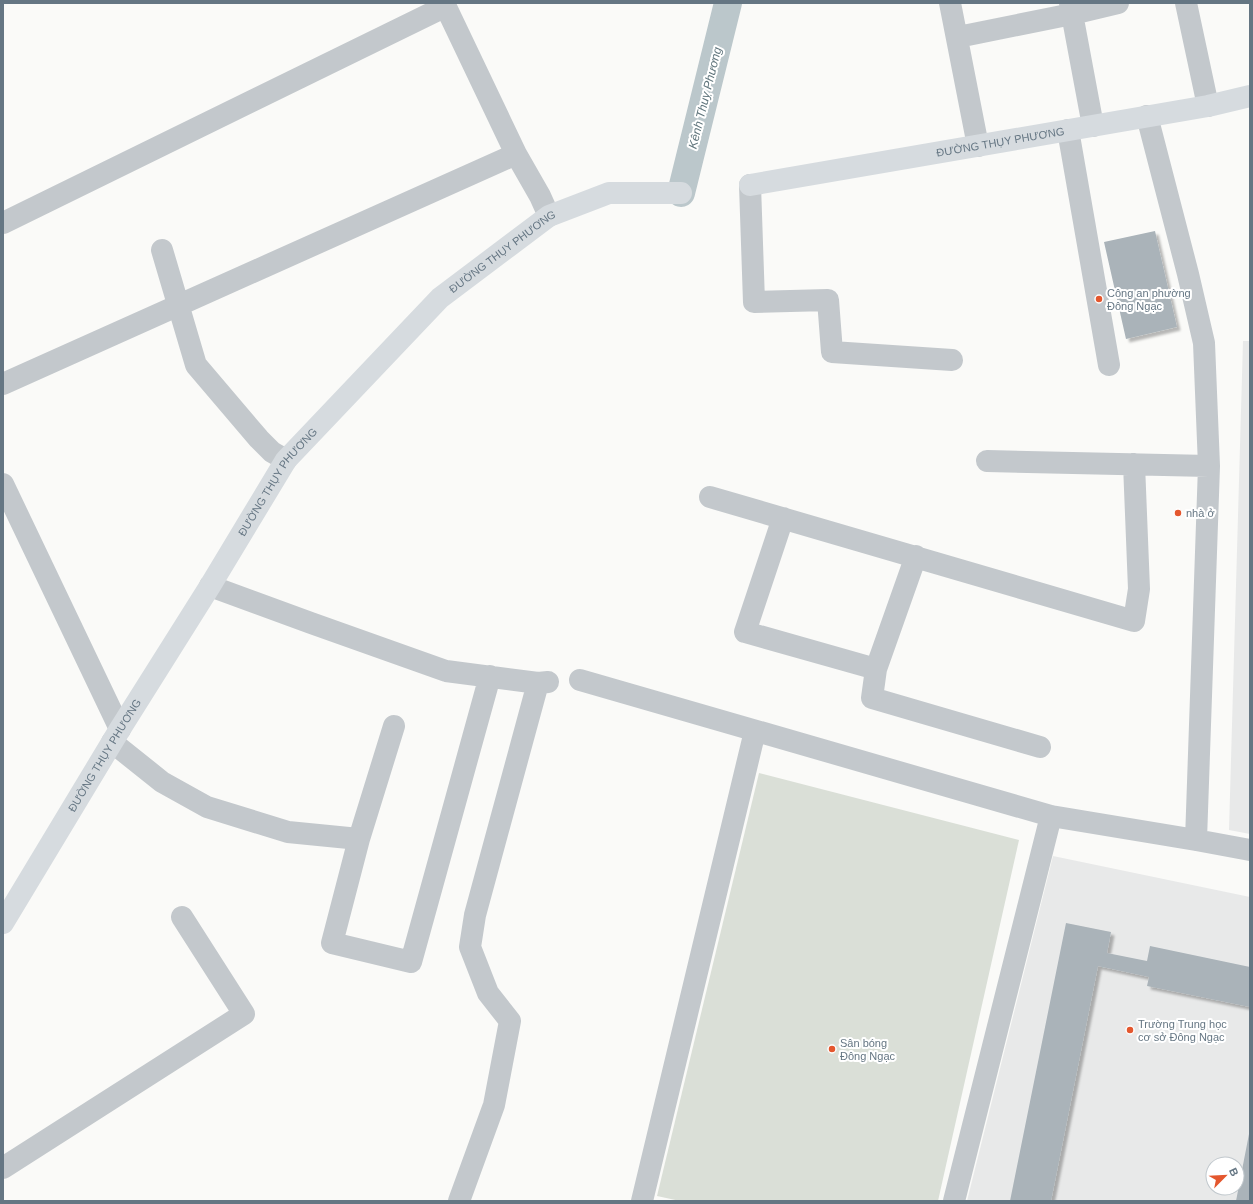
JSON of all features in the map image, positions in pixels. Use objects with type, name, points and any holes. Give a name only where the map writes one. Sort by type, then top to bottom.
[{"type":"main road","name":"ĐƯỜNG THỤY PHƯƠNG","points":[[750,185],[1208,106],[1250,96]]},
{"type":"main road","name":"ĐƯỜNG THỤY PHƯƠNG","points":[[3,923],[116,735],[210,586],[286,460],[440,298],[549,216],[609,193],[681,193]]},
{"type":"street","points":[[950,3],[958,37],[978,146]]},
{"type":"street","points":[[958,37],[1071,8],[1118,3]]},
{"type":"street","points":[[1186,3],[1208,106]]},
{"type":"street","points":[[3,223],[445,4],[516,154],[540,196],[549,216]]},
{"type":"street","points":[[1071,8],[1093,126]]},
{"type":"street","points":[[1148,116],[1204,342],[1209,466],[1196,840]]},
{"type":"street","points":[[1068,130],[1109,365]]},
{"type":"street","points":[[3,384],[516,154]]},
{"type":"street","points":[[750,185],[754,302],[828,300],[832,352],[952,360]]},
{"type":"street","points":[[162,250],[196,365],[259,439],[272,452],[286,460]]},
{"type":"street","points":[[987,461],[1209,466]]},
{"type":"street","points":[[710,497],[1134,621],[1139,589],[1134,464]]},
{"type":"street","points":[[3,484],[116,735],[162,782],[207,807],[288,832],[359,839]]},
{"type":"street","points":[[783,518],[745,632],[876,669]]},
{"type":"street","points":[[916,556],[876,669],[872,698],[1040,747]]},
{"type":"street","points":[[210,586],[446,670],[543,683],[475,917],[470,947],[488,993],[510,1021],[494,1105],[459,1201]]},
{"type":"street","points":[[394,726],[359,839],[332,942],[411,962],[490,676]]},
{"type":"street","points":[[580,680],[1051,816],[1250,850]]},
{"type":"street","points":[[642,1201],[755,731]]},
{"type":"street","points":[[954,1201],[1051,816]]},
{"type":"street","points":[[3,1168],[244,1014],[182,917]]},
{"type":"shaded area","points":[[1243,341],[1250,341],[1250,834],[1229,830]]},
{"type":"shaded area","name":"Sân bóng Đông Ngạc","points":[[759,773],[1019,840],[938,1201],[680,1201],[657,1196]]},
{"type":"shaded area","name":"Trường Trung học cơ sở Đông Ngạc","points":[[1053,856],[1250,897],[1250,1201],[967,1201]]},
{"type":"building","points":[[1155,231],[1177,327],[1126,339],[1104,242]]},
{"type":"building","points":[[1066,923],[1111,932],[1107,953],[1147,961],[1150,946],[1250,967],[1250,1007],[1147,986],[1149,977],[1098,966],[1051,1201],[1010,1201]]},
{"type":"building","points":[[1249,1134],[1250,1201],[1236,1201],[1237,1196],[1245,1196],[1245,1156]]},
{"type":"waterway","name":"Kênh Thuỵ Phương","points":[[681,193],[728,3]]},
{"type":"place","name":"Công an phường Đông Ngạc","points":[[1099,299]]},
{"type":"place","name":"nhà ở","points":[[1178,513]]},
{"type":"place","name":"Trường Trung học cơ sở Đông Ngạc","points":[[1130,1030]]},
{"type":"place","name":"Sân bóng Đông Ngạc","points":[[832,1049]]}]
